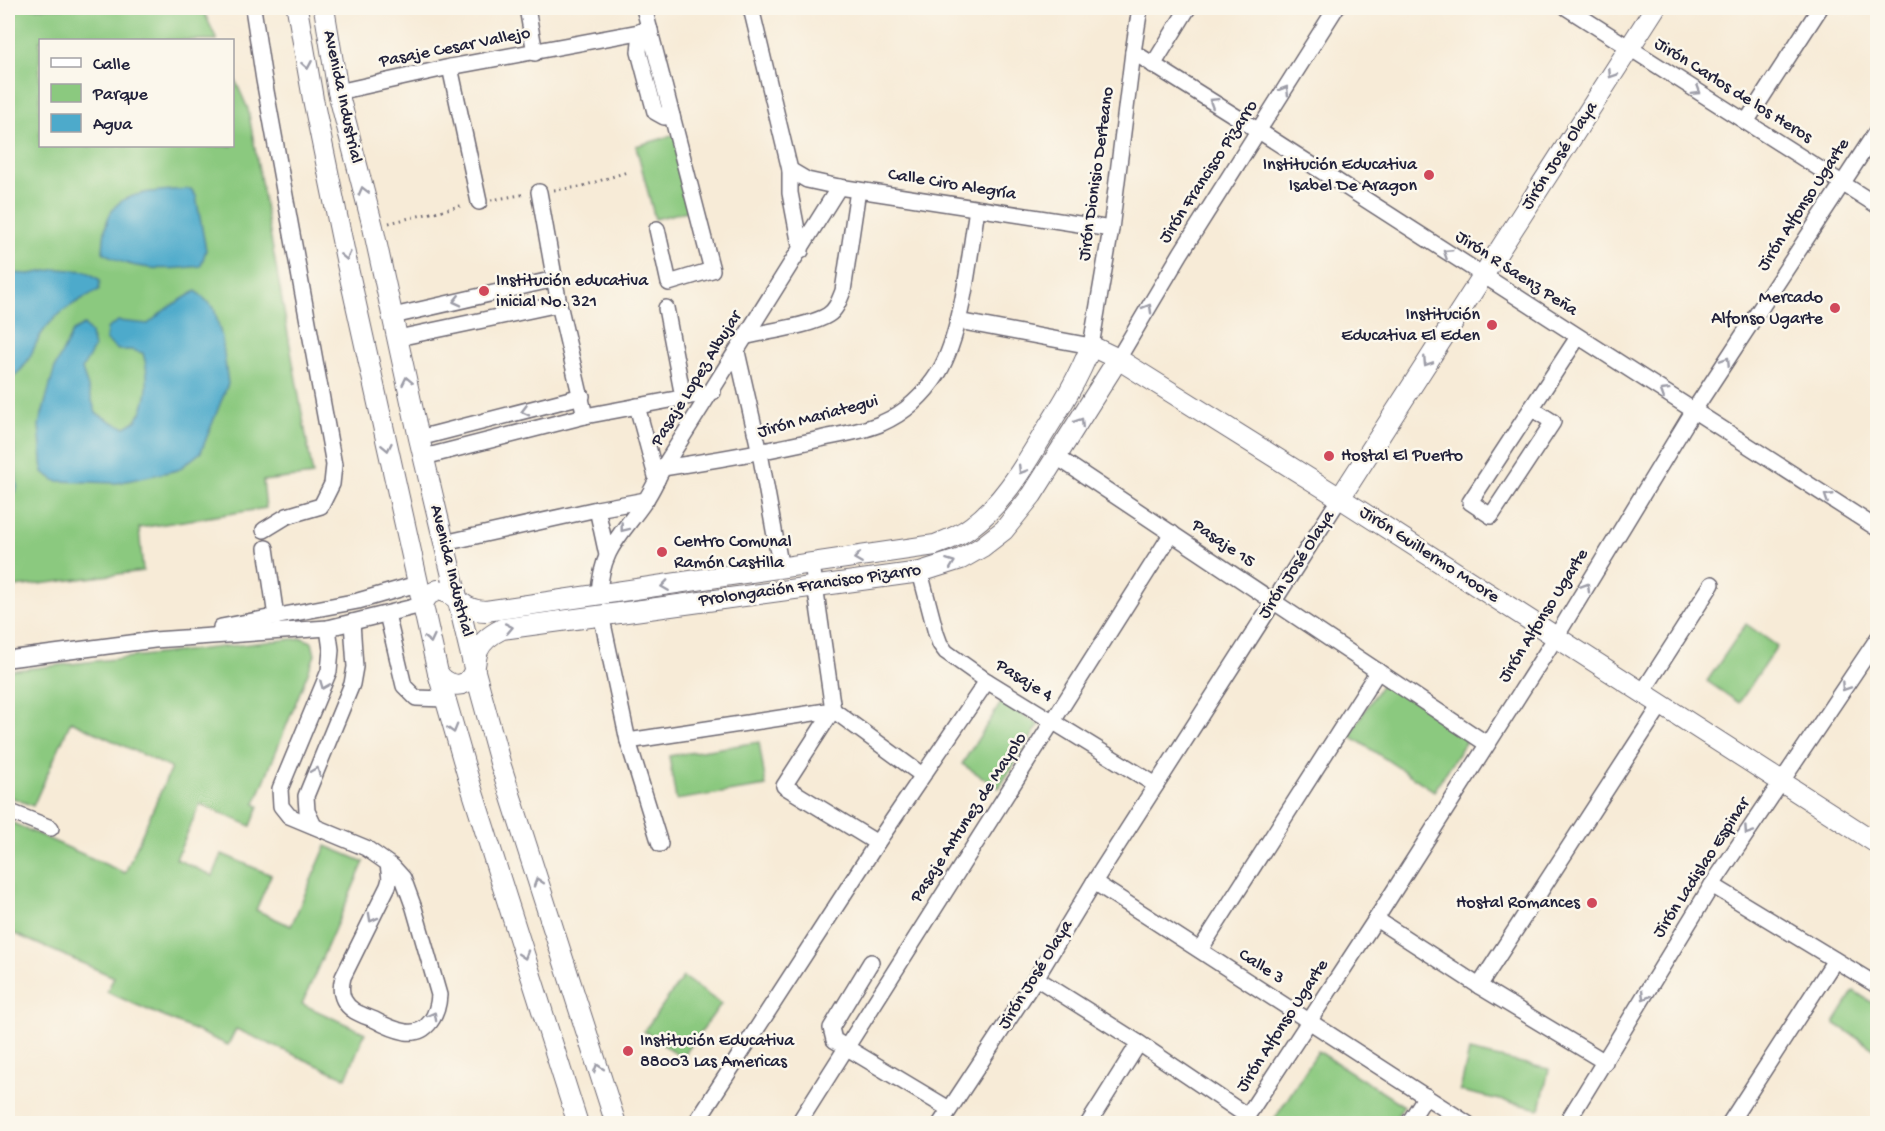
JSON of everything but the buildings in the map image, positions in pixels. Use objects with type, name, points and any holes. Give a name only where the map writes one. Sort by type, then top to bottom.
[{"type":"main road","name":"Avenida Industrial","points":[[297,8],[340,231],[444,699],[578,1124]]},
{"type":"main road","name":"Avenida Industrial","points":[[324,8],[338,92],[373,227],[419,438],[474,668],[501,766],[616,1124]]},
{"type":"main road","name":"Jirón José Olaya","points":[[1340,498],[1655,8]]},
{"type":"main road","name":"Jirón Guillermo Moore","points":[[1091,346],[1118,359],[1340,498],[1878,844]]},
{"type":"main road","name":"Prolongación Francisco Pizarro","points":[[438,673],[445,681],[455,685],[466,682],[473,674],[478,652],[484,642],[502,629],[600,605],[781,569],[936,545],[956,537],[988,512],[1014,483],[1079,378],[1091,346]]},
{"type":"main road","name":"Prolongación Francisco Pizarro","points":[[422,605],[428,594],[438,590],[451,595],[474,610],[600,605],[815,586],[920,572],[961,559],[1004,530],[1032,495],[1118,359]]},
{"type":"street","points":[[253,8],[334,465],[332,484],[321,506],[287,516],[264,530]]},
{"type":"street","points":[[527,8],[535,52]]},
{"type":"street","points":[[644,8],[645,31],[672,116],[712,270],[669,283],[657,229]]},
{"type":"street","points":[[751,8],[790,170],[790,192],[801,251]]},
{"type":"street","name":"Jirón Dionisio Derteano","points":[[1091,346],[1111,229],[1140,8]]},
{"type":"street","points":[[1153,65],[1188,8]]},
{"type":"street","name":"Jirón Francisco Pizarro","points":[[1118,359],[1181,253],[1336,8]]},
{"type":"street","name":"Jirón Carlos de los Heros","points":[[1567,8],[1878,206]]},
{"type":"street","points":[[1746,122],[1820,8]]},
{"type":"street","name":"Pasaje Cesar Vallejo","points":[[338,92],[645,31]]},
{"type":"street","name":"Jirón R Saenz Peña","points":[[1133,52],[1878,529]]},
{"type":"street","points":[[450,68],[479,202]]},
{"type":"street","name":"Jirón Alfonso Ugarte","points":[[1245,1120],[1556,637],[1694,410],[1878,129]]},
{"type":"street","name":"Calle Ciro Alegría","points":[[790,170],[807,180],[839,187],[1111,229]]},
{"type":"street","name":"Pasaje Lopez Albujar","points":[[660,844],[628,741],[600,605],[600,578],[607,555],[616,537],[646,500],[839,187]]},
{"type":"street","points":[[748,336],[817,321],[829,315],[838,305],[843,291],[858,190]]},
{"type":"street","points":[[539,192],[559,304],[585,416]]},
{"type":"street","name":"Jirón Mariategui","points":[[660,474],[864,429],[882,423],[906,410],[939,372],[950,348],[958,321],[977,209]]},
{"type":"street","points":[[393,316],[555,279]]},
{"type":"street","points":[[398,338],[559,304]]},
{"type":"street","points":[[666,308],[683,397]]},
{"type":"street","name":"Jirón Guillermo Moore","points":[[958,321],[1091,346]]},
{"type":"street","points":[[1531,408],[1553,422],[1491,516],[1470,502],[1531,408],[1578,338]]},
{"type":"street","points":[[737,352],[760,453],[781,569]]},
{"type":"street","points":[[424,457],[585,416],[713,392]]},
{"type":"street","points":[[419,438],[582,396]]},
{"type":"street","points":[[637,406],[660,474]]},
{"type":"street","name":"Pasaje 15","points":[[1058,457],[1487,744]]},
{"type":"street","name":"Jirón José Olaya","points":[[940,1124],[1036,978],[1094,882],[1340,498]]},
{"type":"street","points":[[444,543],[646,500]]},
{"type":"street","points":[[597,509],[607,555]]},
{"type":"street","name":"Pasaje Antunez de Mayolo","points":[[798,1124],[1172,533]]},
{"type":"street","points":[[266,548],[276,617]]},
{"type":"street","points":[[812,564],[833,710],[784,786],[877,843]]},
{"type":"street","name":"Pasaje 4","points":[[920,572],[940,644],[946,652],[987,681],[1156,785]]},
{"type":"street","points":[[8,659],[154,640],[358,601],[417,584]]},
{"type":"street","points":[[1642,693],[1712,584]]},
{"type":"street","points":[[154,640],[328,628],[422,605]]},
{"type":"street","points":[[387,614],[404,686],[416,698],[444,699]]},
{"type":"street","points":[[314,826],[307,810],[306,796],[352,684],[355,667],[352,622]]},
{"type":"street","points":[[328,628],[331,650],[329,671],[280,789],[281,806],[289,816],[366,848],[388,864],[398,872],[406,885],[439,995],[439,1004],[434,1019],[423,1029],[410,1032],[397,1030],[353,1011],[344,1000],[342,993],[343,977],[388,886],[390,879],[388,864]]},
{"type":"street","name":"Jirón Ladislao Espinar","points":[[1566,1124],[1712,885],[1878,638]]},
{"type":"street","points":[[1200,950],[1378,671]]},
{"type":"street","points":[[695,1124],[877,843],[987,681]]},
{"type":"street","points":[[1479,986],[1661,705]]},
{"type":"street","points":[[628,741],[833,710],[922,775]]},
{"type":"street","points":[[8,810],[51,828]]},
{"type":"street","name":"Calle 3","points":[[1094,882],[1468,1124]]},
{"type":"street","points":[[1712,885],[1878,986]]},
{"type":"street","points":[[1376,919],[1479,986],[1605,1062]]},
{"type":"street","points":[[1728,1124],[1834,960]]},
{"type":"street","points":[[871,962],[831,1028],[834,1040],[949,1109]]},
{"type":"street","points":[[1036,978],[1139,1043],[1245,1120]]},
{"type":"street","points":[[1088,1124],[1139,1043]]},
{"type":"street","points":[[1408,1124],[1426,1096]]},
{"type":"path","points":[[373,227],[479,202],[580,187],[627,172]]},
{"type":"green space","points":[[8,8],[202,8],[217,39],[39,39],[39,147],[234,147],[234,77],[248,109],[313,475],[263,481],[266,508],[139,528],[143,571],[8,588]]},
{"type":"green space","points":[[675,135],[695,209],[655,219],[636,146]]},
{"type":"green space","points":[[1746,624],[1777,646],[1739,703],[1707,681]]},
{"type":"green space","points":[[302,638],[312,642],[315,655],[255,804],[259,806],[251,826],[200,804],[176,859],[213,876],[222,854],[271,875],[256,910],[291,926],[326,846],[364,862],[302,1004],[365,1033],[346,1078],[236,1029],[228,1045],[107,992],[114,977],[8,931],[8,821],[125,873],[171,768],[71,721],[33,806],[8,796],[8,671]]},
{"type":"green space","points":[[1385,679],[1470,735],[1434,791],[1349,735]]},
{"type":"green space","points":[[1002,701],[1039,725],[999,788],[962,764]]},
{"type":"green space","points":[[759,742],[766,786],[676,800],[669,756]]},
{"type":"green space","points":[[683,977],[721,1004],[682,1058],[644,1031]]},
{"type":"green space","points":[[1854,991],[1877,1006],[1877,1051],[1834,1023]]},
{"type":"green space","points":[[1318,1051],[1404,1106],[1392,1123],[1272,1123]]},
{"type":"green space","points":[[1469,1051],[1549,1069],[1540,1109],[1460,1091]]},
{"type":"water","points":[[191,189],[196,196],[206,250],[201,266],[150,268],[125,263],[103,252],[107,221],[118,204],[148,192]]},
{"type":"water","points":[[58,269],[86,271],[100,280],[99,290],[70,306],[51,323],[41,335],[25,365],[13,377],[8,374],[8,273],[30,274]]},
{"type":"water","points":[[196,291],[214,308],[222,338],[228,384],[201,452],[178,470],[117,483],[56,481],[43,472],[39,425],[55,367],[73,331],[84,325],[91,333],[94,348],[82,369],[96,413],[125,427],[136,420],[144,404],[147,387],[145,361],[143,353],[118,350],[106,340],[107,329],[118,321],[148,324],[167,308]]},
{"type":"water","points":[[8,400],[11,403],[17,488],[12,496],[8,496]]},
{"type":"place","name":"Institución Educativa Isabel De Aragon","points":[[1429,175]]},
{"type":"place","name":"Institución educativa inicial No. 321","points":[[484,291]]},
{"type":"place","name":"Mercado Alfonso Ugarte","points":[[1835,308]]},
{"type":"place","name":"Institución Educativa El Eden","points":[[1492,325]]},
{"type":"place","name":"Hostal El Puerto","points":[[1329,456]]},
{"type":"place","name":"Centro Comunal Ramón Castilla","points":[[662,552]]},
{"type":"place","name":"Hostal Romances","points":[[1592,903]]},
{"type":"place","name":"Institución Educativa 88003 Las Americas","points":[[628,1051]]}]
